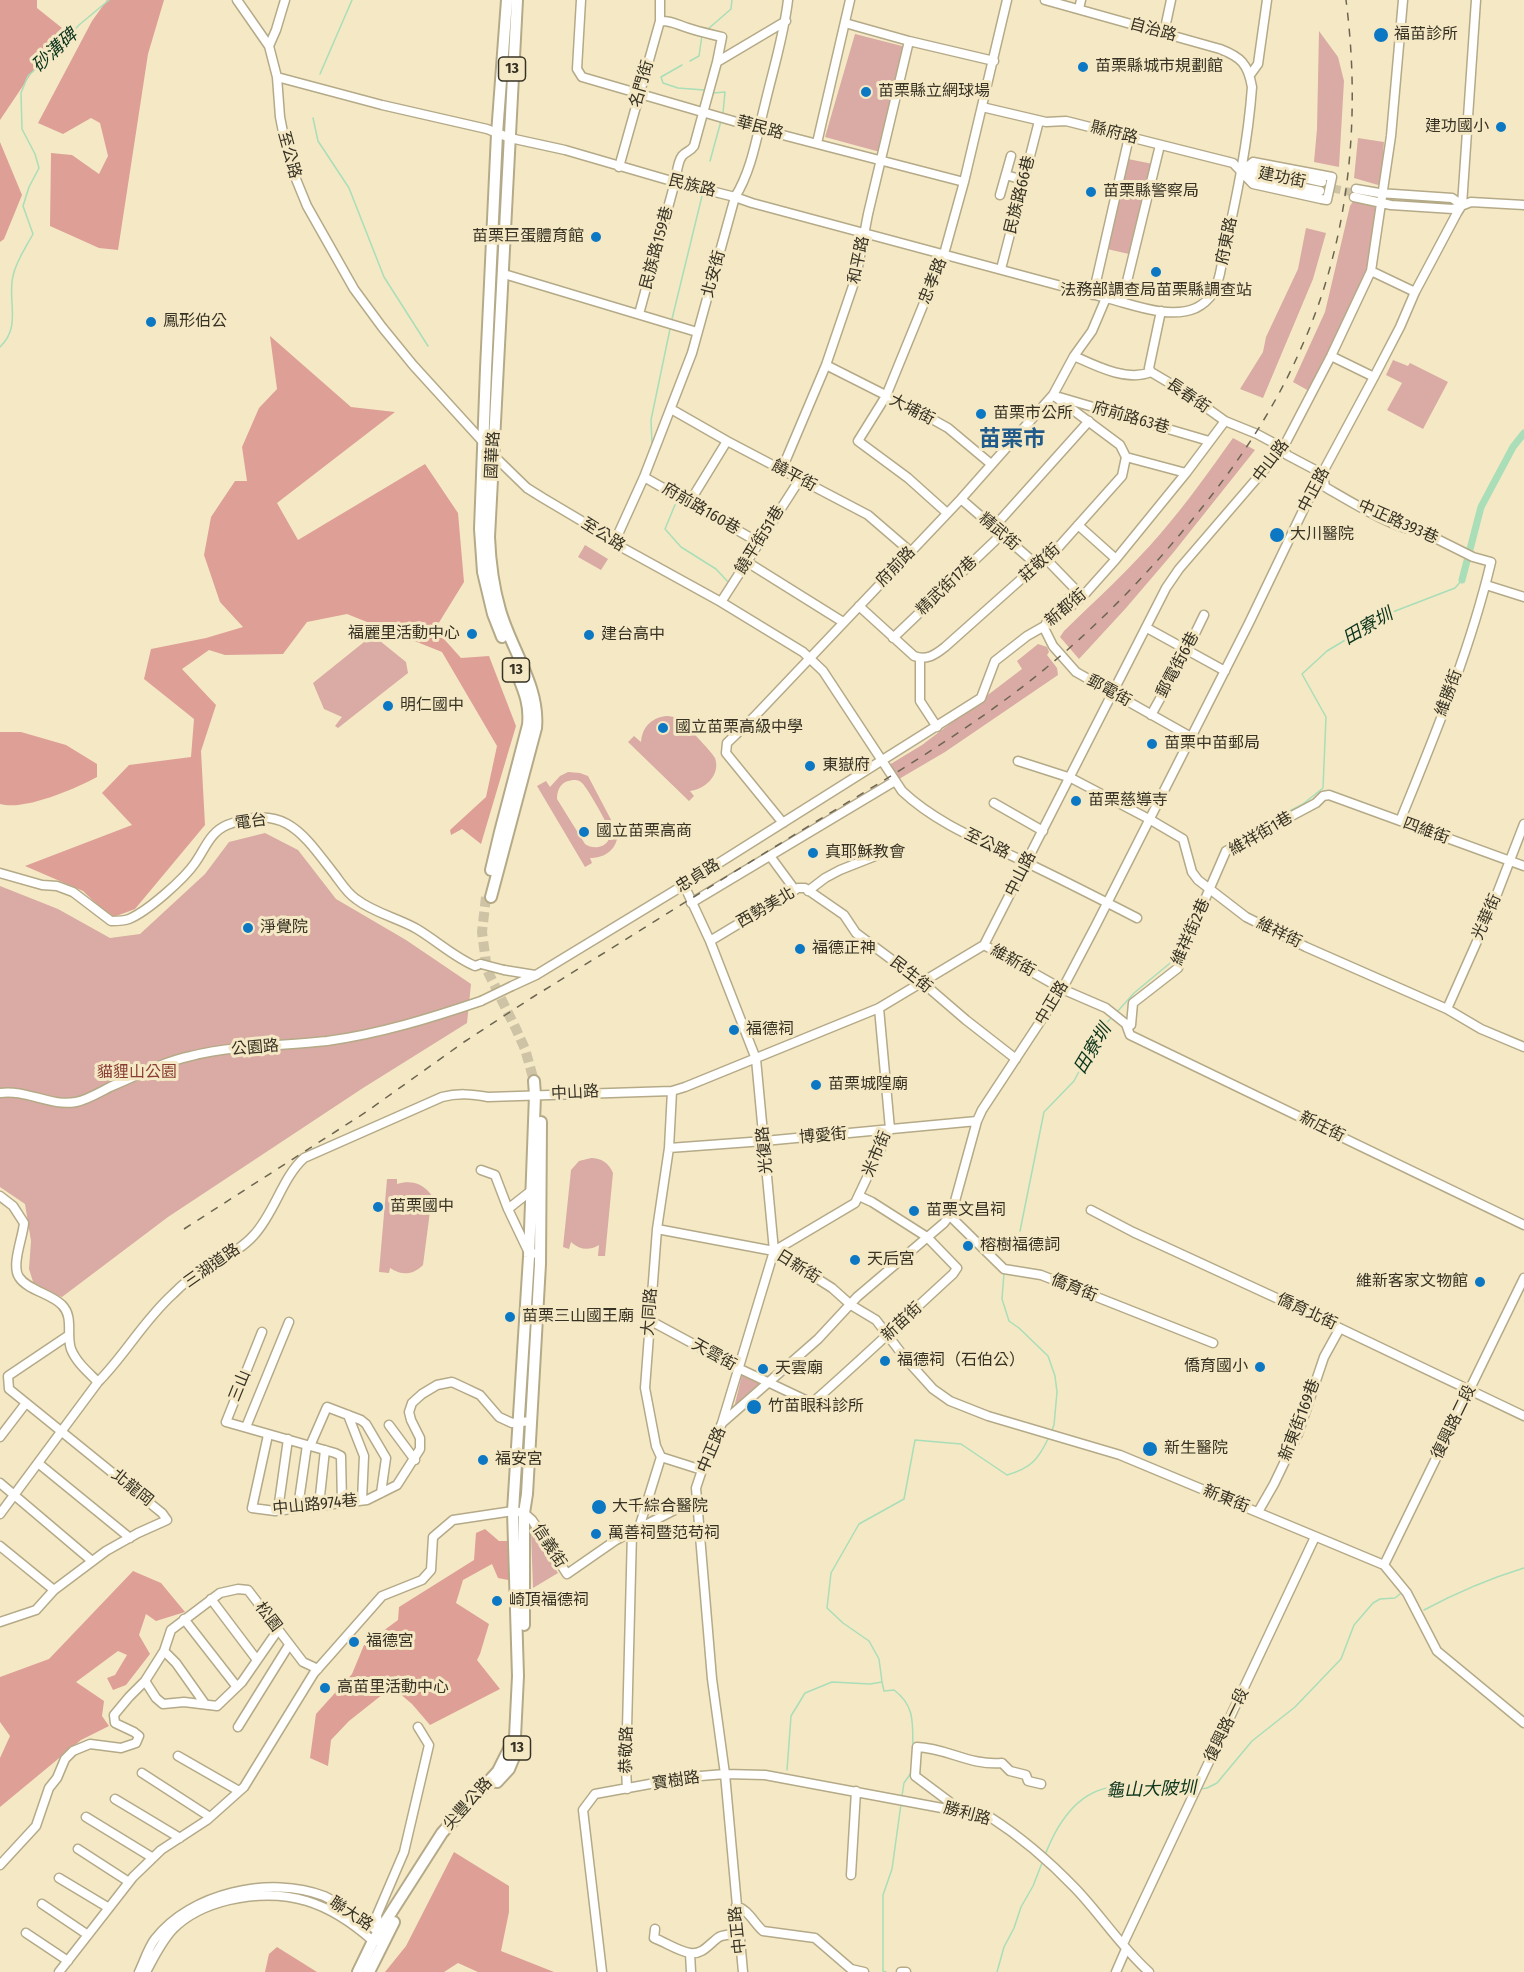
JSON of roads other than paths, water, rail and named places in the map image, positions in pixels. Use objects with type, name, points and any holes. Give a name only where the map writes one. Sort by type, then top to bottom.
[{"type":"main road","name":"國華路","points":[[488,897],[500,832],[530,712],[483,572],[480,529],[497,134],[507,0]]},
{"type":"main road","name":"國華路","points":[[496,613],[489,537],[517,0]]},
{"type":"main road","name":"13","points":[[536,1081],[538,1095]]},
{"type":"main road","name":"中山路","points":[[518,1512],[519,1423],[535,1254],[532,1190],[538,1095]]},
{"type":"main road","name":"中山路","points":[[518,1512],[527,1494],[531,1421],[538,1095]]},
{"type":"main road","name":"尖豐公路","points":[[358,1972],[442,1833],[506,1767],[515,1737],[518,1676],[518,1512]]},
{"type":"main road","name":"尖豐公路","points":[[369,1972],[378,1938]]},
{"type":"street","name":"至公路","points":[[237,0],[268,46],[277,77],[280,117],[289,162],[307,206],[354,289],[382,327],[493,456],[527,488],[623,548],[721,602],[810,657],[823,671],[895,781],[917,805],[935,818],[1137,918]]},
{"type":"street","points":[[268,46],[276,30],[285,0]]},
{"type":"street","name":"華民路","points":[[581,0],[577,69],[582,77],[721,118],[964,182]]},
{"type":"street","name":"名門街","points":[[619,167],[660,21],[660,0]]},
{"type":"street","name":"北安街","points":[[615,541],[671,409],[697,332],[735,197],[743,183],[759,128],[786,21],[788,0]]},
{"type":"street","points":[[817,143],[850,0]]},
{"type":"street","name":"忠孝路","points":[[947,513],[908,478],[858,441],[886,396],[944,254],[964,182],[1007,0]]},
{"type":"street","name":"自治路","points":[[1045,0],[1220,49],[1235,55],[1244,63],[1250,75]]},
{"type":"street","points":[[1079,9],[1081,0]]},
{"type":"street","points":[[1164,33],[1171,0]]},
{"type":"street","points":[[1250,75],[1258,64],[1268,0]]},
{"type":"street","name":"中山路","points":[[538,1095],[672,1091],[879,1008],[984,945],[1166,588],[1179,569],[1283,448],[1331,356],[1371,271],[1396,91],[1402,0]]},
{"type":"street","name":"中正路","points":[[742,1972],[725,1774],[712,1679],[700,1543],[696,1488],[702,1470],[722,1423],[818,1339],[857,1297],[950,1216],[957,1199],[977,1121],[987,1101],[1062,988],[1096,925],[1323,474],[1400,327],[1415,292],[1462,205],[1476,0]]},
{"type":"street","name":"民族路159巷","points":[[639,314],[680,161],[683,154],[691,151],[694,146],[722,37],[667,20],[660,21]]},
{"type":"street","points":[[717,62],[786,21]]},
{"type":"street","points":[[845,23],[994,61]]},
{"type":"street","name":"和平路","points":[[782,469],[826,365],[856,277],[909,41]]},
{"type":"street","name":"府東路","points":[[1106,298],[1174,312],[1189,310],[1204,303],[1212,294],[1220,276],[1242,171],[1252,87],[1250,75]]},
{"type":"street","name":"民族路","points":[[277,77],[382,105],[487,129],[510,138],[565,150],[619,167],[1106,298]]},
{"type":"street","name":"縣府路","points":[[982,107],[1039,121],[1066,121],[1233,163],[1242,171]]},
{"type":"street","name":"民族路66巷","points":[[1001,269],[1039,121]]},
{"type":"street","points":[[1093,295],[1130,137]]},
{"type":"street","points":[[1122,302],[1160,145]]},
{"type":"street","points":[[1000,195],[1011,156]]},
{"type":"street","points":[[1253,162],[1332,177],[1328,200],[1253,184],[1242,171],[1253,162]]},
{"type":"street","name":"建功街","points":[[1242,171],[1321,186]]},
{"type":"street","points":[[1006,175],[1023,180]]},
{"type":"street","points":[[1355,193],[1381,198],[1452,198],[1462,205]]},
{"type":"street","points":[[1395,200],[1462,205],[1471,202],[1524,205]]},
{"type":"street","points":[[1371,271],[1415,292]]},
{"type":"street","points":[[504,274],[697,332]]},
{"type":"street","name":"府前路","points":[[783,823],[726,753],[728,743],[961,499],[1053,395],[1074,357],[1092,331],[1106,298]]},
{"type":"street","name":"長春街","points":[[1161,311],[1149,368],[1151,372],[1183,391],[1225,421],[1283,448],[1287,454],[1323,474]]},
{"type":"street","points":[[1331,356],[1374,377]]},
{"type":"street","name":"長春街","points":[[1074,357],[1107,371],[1143,375],[1151,372]]},
{"type":"street","name":"大埔街","points":[[826,365],[948,428],[991,464]]},
{"type":"street","points":[[1053,395],[1120,445],[1126,457],[1186,473]]},
{"type":"street","name":"府前路63巷","points":[[1053,395],[1209,441]]},
{"type":"street","name":"饒平街","points":[[671,409],[868,515],[911,552]]},
{"type":"street","points":[[994,527],[1089,421]]},
{"type":"street","name":"新都街","points":[[882,761],[981,698],[995,661],[1027,636],[1044,628],[1083,596],[1116,560],[1225,421]]},
{"type":"street","points":[[689,502],[727,441]]},
{"type":"street","name":"莊敬街","points":[[920,658],[930,657],[945,647],[1037,565],[1047,560],[1122,476],[1126,457]]},
{"type":"street","name":"中正路393巷","points":[[1323,474],[1325,487],[1395,524],[1413,530],[1418,529],[1473,557],[1491,562]]},
{"type":"street","name":"府前路160巷","points":[[644,477],[758,542]]},
{"type":"street","name":"饒平街51巷","points":[[721,602],[800,479]]},
{"type":"street","name":"精武街","points":[[961,499],[1037,565]]},
{"type":"street","points":[[1077,525],[1116,560]]},
{"type":"street","name":"精武街17巷","points":[[893,638],[1001,535]]},
{"type":"street","points":[[1044,628],[1049,617],[1077,591],[1047,560]]},
{"type":"street","points":[[747,562],[843,622]]},
{"type":"street","name":"維勝街","points":[[1400,821],[1475,621],[1491,562]]},
{"type":"street","points":[[1486,585],[1524,597]]},
{"type":"street","points":[[859,606],[914,656],[920,658],[920,701],[937,727]]},
{"type":"street","name":"郵電街6巷","points":[[1151,715],[1204,615]]},
{"type":"street","name":"郵電街","points":[[1044,628],[1053,646],[1076,672],[1191,737]]},
{"type":"street","points":[[1147,628],[1225,671]]},
{"type":"street","name":"維祥街","points":[[1018,760],[1071,778],[1183,839],[1192,872],[1198,880],[1246,917],[1447,1009],[1481,1029],[1524,1047]]},
{"type":"street","name":"忠貞路","points":[[512,986],[536,975],[684,885],[882,761]]},
{"type":"street","points":[[691,903],[895,781]]},
{"type":"street","name":"四維街","points":[[1329,795],[1524,866]]},
{"type":"street","name":"維祥街1巷","points":[[1211,889],[1226,851],[1316,803],[1323,796],[1329,795]]},
{"type":"street","points":[[994,803],[1043,831]]},
{"type":"street","name":"電台","points":[[0,873],[73,892],[111,921],[129,919],[177,884],[196,861],[206,843],[219,829],[230,824],[258,818],[278,820],[302,833],[355,898],[372,909],[416,929],[475,966],[481,964],[536,975]]},
{"type":"street","name":"光華街","points":[[1447,1009],[1490,912],[1524,824]]},
{"type":"street","name":"西勢美北","points":[[710,941],[795,890],[805,888],[807,891],[840,870],[888,851]]},
{"type":"street","points":[[770,856],[795,890]]},
{"type":"street","name":"光復路","points":[[684,885],[710,941],[756,1059],[774,1251],[722,1423]]},
{"type":"street","name":"維祥街2巷","points":[[1127,1026],[1131,1025],[1133,1003],[1178,968],[1183,950],[1211,889]]},
{"type":"street","name":"民生街","points":[[807,891],[844,915],[856,933],[923,983],[1017,1059]]},
{"type":"street","name":"維新街","points":[[984,945],[1062,988],[1106,1008],[1127,1026]]},
{"type":"street","name":"公園路","points":[[0,1093],[11,1091],[50,1100],[77,1102],[170,1062],[190,1056],[239,1048],[326,1041],[352,1036],[435,1017],[481,1001],[512,986]]},
{"type":"street","name":"米市街","points":[[774,1251],[855,1203],[890,1129],[879,1008]]},
{"type":"street","name":"新庄街","points":[[1127,1026],[1130,1035],[1524,1226]]},
{"type":"street","name":"大同路","points":[[661,1457],[656,1446],[645,1388],[657,1229],[669,1148],[672,1091]]},
{"type":"street","name":"三湖道路","points":[[98,1382],[170,1296],[195,1275],[232,1253],[252,1237],[266,1220],[294,1168],[304,1158],[442,1096],[456,1094],[488,1097],[538,1095]]},
{"type":"street","name":"博愛街","points":[[669,1148],[977,1121]]},
{"type":"street","points":[[481,1170],[495,1176],[508,1209],[535,1254]]},
{"type":"street","points":[[508,1209],[532,1190]]},
{"type":"street","points":[[0,1196],[13,1206],[24,1223],[16,1261],[19,1277],[26,1284],[63,1305],[70,1322],[69,1335],[72,1352],[98,1382],[0,1514]]},
{"type":"street","points":[[859,1196],[927,1237]]},
{"type":"street","name":"僑育北街","points":[[1091,1210],[1133,1232],[1524,1416]]},
{"type":"street","name":"僑育街","points":[[950,1216],[1004,1269],[1041,1275],[1213,1343]]},
{"type":"street","name":"日新街","points":[[657,1229],[774,1251],[832,1288],[851,1305],[871,1316],[888,1334]]},
{"type":"street","name":"新苗街","points":[[812,1403],[953,1274],[957,1268],[927,1237]]},
{"type":"street","name":"復興路二段","points":[[1384,1564],[1524,1278]]},
{"type":"street","name":"天雲街","points":[[649,1320],[738,1368],[812,1403]]},
{"type":"street","name":"三山","points":[[246,1427],[289,1322]]},
{"type":"street","name":"新東街169巷","points":[[1258,1512],[1298,1434],[1324,1357],[1340,1328]]},
{"type":"street","name":"三山","points":[[262,1332],[226,1422],[325,1450]]},
{"type":"street","name":"新東街","points":[[888,1334],[904,1358],[933,1389],[950,1401],[999,1419],[1120,1455],[1384,1564]]},
{"type":"street","name":"北龍岡","points":[[0,1622],[36,1610],[54,1590],[92,1561],[130,1538],[167,1520],[162,1513],[9,1389],[8,1376],[69,1335]]},
{"type":"street","points":[[415,1460],[420,1449],[420,1438],[409,1412],[412,1403],[437,1385],[452,1382],[480,1395],[499,1417],[512,1423],[531,1421]]},
{"type":"street","points":[[0,1437],[26,1403]]},
{"type":"street","points":[[298,1507],[308,1445],[327,1407],[361,1420],[383,1451],[386,1458],[381,1493]]},
{"type":"street","points":[[348,1415],[364,1456],[362,1500]]},
{"type":"street","points":[[390,1425],[415,1460]]},
{"type":"street","name":"中山路974巷","points":[[268,1435],[252,1508],[278,1510],[362,1500],[397,1485],[415,1460]]},
{"type":"street","points":[[278,1510],[288,1439]]},
{"type":"street","points":[[319,1505],[325,1450],[341,1456],[342,1503]]},
{"type":"street","points":[[636,1530],[661,1457],[702,1470]]},
{"type":"street","points":[[38,1462],[130,1538]]},
{"type":"street","points":[[0,1483],[92,1561]]},
{"type":"street","name":"信義街","points":[[518,1512],[532,1520],[567,1574],[616,1540],[698,1498]]},
{"type":"street","points":[[59,1972],[129,1882],[161,1850],[210,1817],[244,1787],[318,1669],[382,1596],[422,1580],[430,1570],[433,1537],[453,1520],[518,1512]]},
{"type":"street","name":"恭敬路","points":[[602,1972],[583,1809],[595,1794],[627,1790],[636,1530]]},
{"type":"street","name":"復興路一段","points":[[1116,1972],[1124,1947],[1315,1537]]},
{"type":"street","points":[[0,1546],[54,1590]]},
{"type":"street","points":[[1384,1564],[1407,1593],[1437,1651],[1524,1723]]},
{"type":"street","name":"松園","points":[[0,1865],[36,1826],[49,1788],[57,1778],[65,1759],[73,1751],[90,1744],[121,1748],[136,1743],[139,1736],[115,1723],[114,1715],[145,1682],[164,1651],[171,1630],[226,1590],[238,1588],[248,1590],[303,1662],[318,1669]]},
{"type":"street","points":[[212,1599],[257,1660]]},
{"type":"street","points":[[184,1619],[237,1687]]},
{"type":"street","points":[[145,1682],[163,1704],[184,1702],[217,1706],[237,1687],[278,1630]]},
{"type":"street","points":[[238,1727],[289,1645]]},
{"type":"street","points":[[164,1651],[176,1663],[205,1704]]},
{"type":"street","points":[[378,1938],[377,1915],[404,1852],[429,1745],[418,1727]]},
{"type":"street","points":[[962,1811],[915,1776],[917,1748],[932,1748],[945,1754],[987,1764],[1002,1763],[1011,1771],[1026,1775],[1028,1781],[1041,1784]]},
{"type":"street","points":[[178,1756],[239,1791]]},
{"type":"street","points":[[142,1773],[210,1817]]},
{"type":"street","name":"寶樹路","points":[[627,1790],[688,1777],[725,1774]]},
{"type":"street","name":"勝利路","points":[[725,1774],[765,1775],[990,1816],[1013,1832],[1075,1888],[1124,1947],[1149,1972]]},
{"type":"street","points":[[851,1875],[856,1791]]},
{"type":"street","points":[[116,1799],[180,1838]]},
{"type":"street","points":[[86,1817],[153,1858]]},
{"type":"street","points":[[78,1849],[129,1882]]},
{"type":"street","points":[[59,1878],[109,1908]]},
{"type":"street","name":"聯大路","points":[[139,1972],[154,1940],[173,1921],[200,1903],[227,1894],[259,1889],[279,1887],[298,1889],[323,1896],[344,1907],[378,1938]]},
{"type":"street","name":"聯大路","points":[[146,1972],[159,1947],[174,1929],[200,1909],[247,1896],[274,1894],[313,1903],[343,1917],[378,1938]]},
{"type":"street","points":[[42,1904],[88,1935]]},
{"type":"street","points":[[736,1906],[744,1909],[763,1931],[815,1938],[851,1969],[864,1972]]},
{"type":"street","points":[[655,1929],[654,1938],[690,1953],[697,1953],[708,1948],[724,1935],[739,1934]]},
{"type":"street","points":[[26,1933],[68,1961]]},
{"type":"street","points":[[690,1953],[691,1972]]},
{"type":"street","points":[[901,1972],[906,1972]]},
{"type":"waterway","name":"砂溝碑","points":[[0,347],[7,339],[12,322],[14,270],[33,234],[23,206],[29,187],[39,168],[35,154],[22,129],[21,93],[28,76],[79,25],[109,0]]},
{"type":"waterway","points":[[320,74],[352,0]]},
{"type":"waterway","points":[[708,29],[731,9],[732,0]]},
{"type":"waterway","points":[[690,61],[699,56],[702,35]]},
{"type":"waterway","points":[[682,65],[661,77],[663,83],[678,88],[704,90]]},
{"type":"waterway","points":[[713,93],[725,92],[723,113]]},
{"type":"waterway","points":[[313,118],[318,141],[349,188],[384,277],[428,346]]},
{"type":"waterway","points":[[710,161],[721,121]]},
{"type":"waterway","points":[[672,319],[702,196]]},
{"type":"waterway","points":[[652,444],[651,420],[670,329]]},
{"type":"waterway","name":"田寮圳","points":[[1462,580],[1481,507],[1513,447],[1524,433]]},
{"type":"waterway","points":[[677,500],[665,529],[681,547],[716,569],[730,584]]},
{"type":"waterway","name":"田寮圳","points":[[1269,822],[1303,804],[1323,788],[1326,717],[1302,674],[1327,651],[1390,613],[1455,588],[1462,580]]},
{"type":"waterway","name":"田寮圳","points":[[1117,1012],[1134,993],[1177,956]]},
{"type":"waterway","name":"田寮圳","points":[[1020,1231],[1044,1112],[1074,1081],[1102,1028],[1112,1017]]},
{"type":"waterway","name":"田寮圳","points":[[1004,1273],[1002,1299],[1009,1321],[1048,1356],[1055,1376],[1057,1392],[1052,1430]]},
{"type":"waterway","name":"田寮圳","points":[[787,1770],[791,1716],[805,1693],[832,1682],[870,1684],[882,1682],[879,1659],[869,1641],[843,1623],[827,1608],[831,1573],[859,1524],[904,1499],[915,1440],[961,1444],[1007,1475],[1033,1462],[1049,1437]]},
{"type":"waterway","name":"龜山大陂圳","points":[[1424,1610],[1472,1587],[1524,1568]]},
{"type":"waterway","name":"龜山大陂圳","points":[[1200,1789],[1217,1783],[1252,1741],[1295,1707],[1341,1659],[1354,1625],[1373,1603],[1380,1599],[1395,1598],[1400,1594]]},
{"type":"waterway","name":"龜山大陂圳","points":[[882,1682],[884,1691],[894,1690],[907,1703],[913,1726],[913,1754]]},
{"type":"waterway","name":"龜山大陂圳","points":[[902,1796],[904,1783],[911,1773]]},
{"type":"waterway","name":"龜山大陂圳","points":[[1045,1855],[1062,1821],[1070,1811],[1079,1802],[1100,1790],[1113,1787],[1192,1789]]},
{"type":"waterway","name":"龜山大陂圳","points":[[886,1972],[883,1971],[883,1895],[892,1869],[901,1804]]},
{"type":"waterway","name":"龜山大陂圳","points":[[997,1972],[1004,1947],[1042,1863]]},
{"type":"tunnel","points":[[1321,186],[1355,193]]},
{"type":"tunnel","points":[[1378,198],[1395,200]]},
{"type":"tunnel","points":[[486,897],[482,932],[487,970],[525,1049],[534,1081]]},
{"type":"railway","points":[[184,1229],[366,1112],[464,1042],[533,997],[958,733],[1054,662],[1129,591],[1204,505],[1241,455],[1289,374],[1318,305],[1331,263],[1348,176],[1352,88],[1346,0]]},
{"type":"place","name":"福苗診所","points":[[1381,35]]},
{"type":"place","name":"苗栗縣城市規劃館","points":[[1083,67]]},
{"type":"place","name":"苗栗縣立網球場","points":[[866,92]]},
{"type":"place","name":"建功國小","points":[[1501,127]]},
{"type":"place","name":"苗栗縣警察局","points":[[1091,192]]},
{"type":"place","name":"苗栗巨蛋體育館","points":[[596,237]]},
{"type":"place","name":"法務部調查局苗栗縣調查站","points":[[1156,272]]},
{"type":"place","name":"鳳形伯公","points":[[151,322]]},
{"type":"place","name":"苗栗市公所","points":[[981,414]]},
{"type":"place","name":"大川醫院","points":[[1277,535]]},
{"type":"place","name":"福麗里活動中心","points":[[472,634]]},
{"type":"place","name":"建台高中","points":[[589,635]]},
{"type":"place","name":"明仁國中","points":[[388,706]]},
{"type":"place","name":"國立苗栗高級中學","points":[[663,728]]},
{"type":"place","name":"苗栗中苗郵局","points":[[1152,744]]},
{"type":"place","name":"東嶽府","points":[[810,766]]},
{"type":"place","name":"苗栗慈導寺","points":[[1076,801]]},
{"type":"place","name":"國立苗栗高商","points":[[584,832]]},
{"type":"place","name":"真耶穌教會","points":[[813,853]]},
{"type":"place","name":"淨覺院","points":[[248,928]]},
{"type":"place","name":"福德正神","points":[[800,949]]},
{"type":"place","name":"福德祠","points":[[734,1030]]},
{"type":"place","name":"苗栗城隍廟","points":[[816,1085]]},
{"type":"place","name":"苗栗國中","points":[[378,1207]]},
{"type":"place","name":"苗栗文昌祠","points":[[914,1211]]},
{"type":"place","name":"榕樹福德詞","points":[[968,1246]]},
{"type":"place","name":"天后宮","points":[[855,1260]]},
{"type":"place","name":"維新客家文物館","points":[[1480,1282]]},
{"type":"place","name":"苗栗三山國王廟","points":[[510,1317]]},
{"type":"place","name":"福德祠（石伯公）","points":[[885,1361]]},
{"type":"place","name":"僑育國小","points":[[1260,1367]]},
{"type":"place","name":"天雲廟","points":[[763,1369]]},
{"type":"place","name":"竹苗眼科診所","points":[[754,1407]]},
{"type":"place","name":"新生醫院","points":[[1150,1449]]},
{"type":"place","name":"福安宮","points":[[483,1460]]},
{"type":"place","name":"大千綜合醫院","points":[[599,1507]]},
{"type":"place","name":"萬善祠暨范苟祠","points":[[596,1534]]},
{"type":"place","name":"崎頂福德祠","points":[[497,1601]]},
{"type":"place","name":"福德宮","points":[[354,1642]]},
{"type":"place","name":"高苗里活動中心","points":[[325,1688]]},
{"type":"district","name":"苗栗市","points":[[1012,440]]},
{"type":"park label","name":"貓貍山公園","points":[[137,1073]]}]
